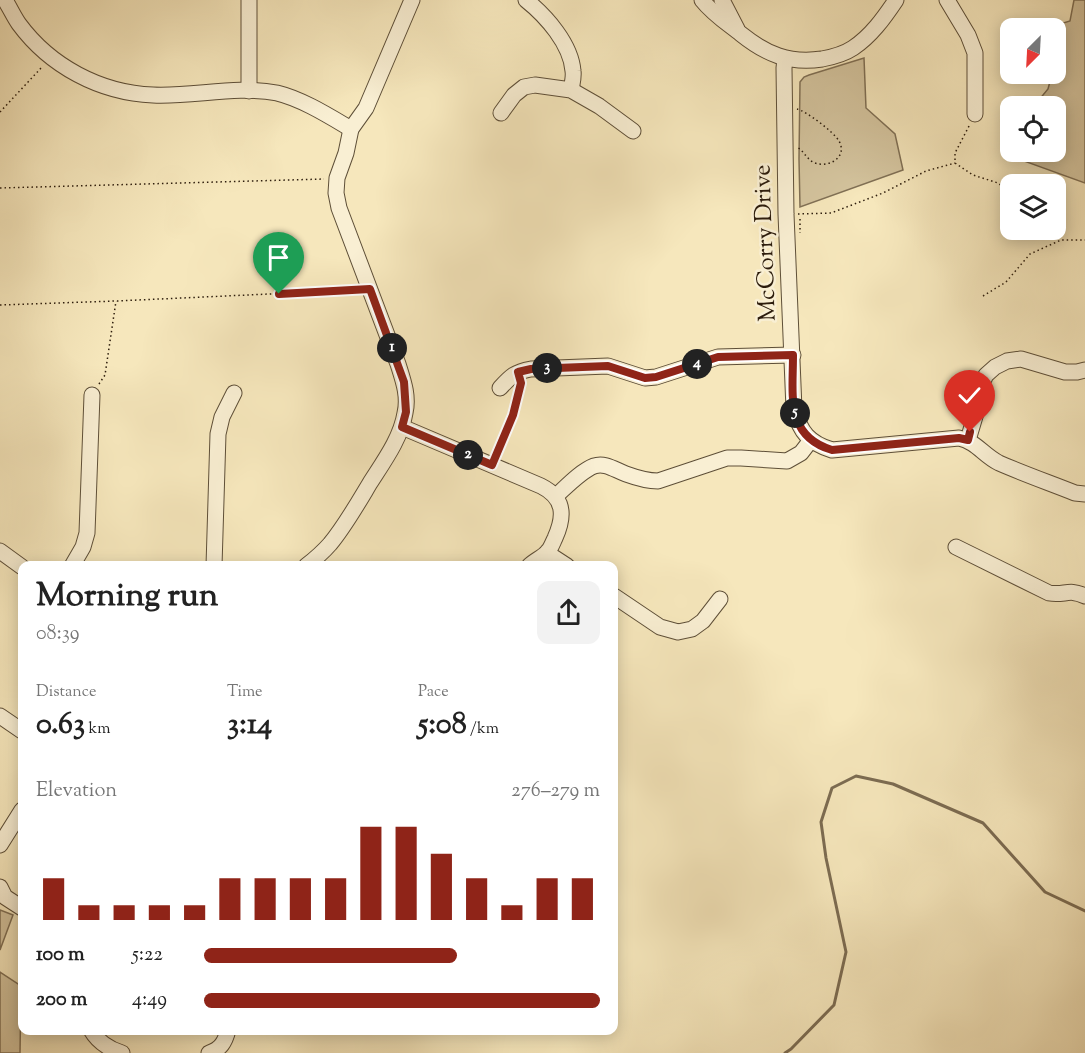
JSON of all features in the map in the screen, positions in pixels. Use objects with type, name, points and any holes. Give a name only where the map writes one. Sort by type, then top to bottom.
[{"type":"street","points":[[5,0],[18,23],[35,43],[71,71],[94,83],[123,92],[153,95],[249,91],[278,94],[323,113],[351,129]]},
{"type":"street","points":[[249,0],[249,91]]},
{"type":"street","points":[[312,561],[331,542],[358,503],[390,451],[402,427],[406,412],[404,382],[339,208],[336,193],[337,178],[351,129],[366,108],[411,0]]},
{"type":"street","points":[[525,0],[549,22],[569,52],[574,73],[571,90]]},
{"type":"street","points":[[702,0],[720,19],[755,45],[786,59],[809,61],[834,57],[852,49],[873,32],[896,0]]},
{"type":"street","points":[[722,0],[738,32]]},
{"type":"street","points":[[947,0],[968,34],[975,53],[975,114]]},
{"type":"street","name":"McCorry Drive","points":[[786,59],[784,68],[793,214],[794,409],[802,431],[811,440]]},
{"type":"street","points":[[501,113],[514,95],[524,87],[535,85],[571,90],[599,106],[633,131]]},
{"type":"street","points":[[500,388],[512,375],[531,369],[608,366],[645,378],[656,377],[718,357],[793,355]]},
{"type":"street","points":[[968,440],[976,414],[980,387],[986,375],[995,367],[1007,361],[1021,359],[1065,372],[1085,370]]},
{"type":"street","points":[[214,561],[218,434],[222,417],[234,393]]},
{"type":"street","points":[[75,561],[83,547],[87,533],[92,395]]},
{"type":"street","points":[[402,427],[541,486],[556,496],[561,507],[562,520],[547,553],[536,561]]},
{"type":"street","points":[[556,496],[582,473],[594,466],[606,465],[647,481],[658,481],[727,458],[787,461],[801,453],[811,440],[832,450],[959,438],[975,444],[985,455],[998,462],[1075,494],[1085,494]]},
{"type":"street","points":[[956,548],[1049,592],[1056,594],[1071,591],[1085,596]]},
{"type":"street","points":[[0,551],[18,564]]},
{"type":"street","points":[[547,553],[559,561]]},
{"type":"street","points":[[618,599],[660,627],[678,632],[692,629],[702,621],[720,599]]},
{"type":"street","points":[[0,716],[18,728]]},
{"type":"street","points":[[0,845],[18,816]]},
{"type":"street","points":[[2,894],[18,905]]},
{"type":"street","points":[[94,1035],[109,1048],[122,1053]]},
{"type":"street","points":[[209,1053],[218,1050],[224,1044],[227,1035]]},
{"type":"path","points":[[0,112],[51,57]]},
{"type":"path","points":[[793,108],[804,112],[834,135],[840,142],[840,152],[833,163],[821,164],[810,160],[801,149],[795,146]]},
{"type":"path","points":[[955,163],[955,153],[975,114]]},
{"type":"path","points":[[800,236],[793,214],[831,213],[883,193],[926,171],[955,163],[974,175],[1000,185]]},
{"type":"path","points":[[0,188],[337,178]]},
{"type":"path","points":[[983,296],[1006,282],[1030,254],[1061,240]]},
{"type":"path","points":[[1066,240],[1085,240]]},
{"type":"path","points":[[0,305],[116,302],[370,289]]},
{"type":"path","points":[[92,395],[105,375],[116,302]]},
{"type":"path","points":[[492,465],[513,415],[521,383],[518,372]]},
{"type":"shaded area","points":[[1074,0],[1085,0],[1085,183],[1066,176],[1066,174],[1027,162],[1066,162],[1066,96],[1042,96],[1049,84],[1066,84],[1066,22],[1070,21]]},
{"type":"shaded area","points":[[864,58],[866,108],[895,134],[903,170],[800,207],[800,82],[809,75]]},
{"type":"shaded area","points":[[0,910],[13,915],[0,950]]},
{"type":"shaded area","points":[[0,972],[18,984],[18,1035],[20,1035],[20,1053],[0,1053]]},
{"type":"waterway","points":[[785,1053],[834,1005],[846,952],[826,858],[821,822],[832,788],[856,776],[893,784],[983,823],[1045,892],[1085,911]]},
{"type":"route","points":[[279,294],[370,289],[404,382],[406,412],[402,427],[492,465],[513,415],[521,383],[518,372],[531,369],[608,366],[645,378],[656,377],[718,357],[793,355],[794,409],[797,421],[802,431],[821,446],[832,450],[959,438],[968,440],[970,432]]}]
